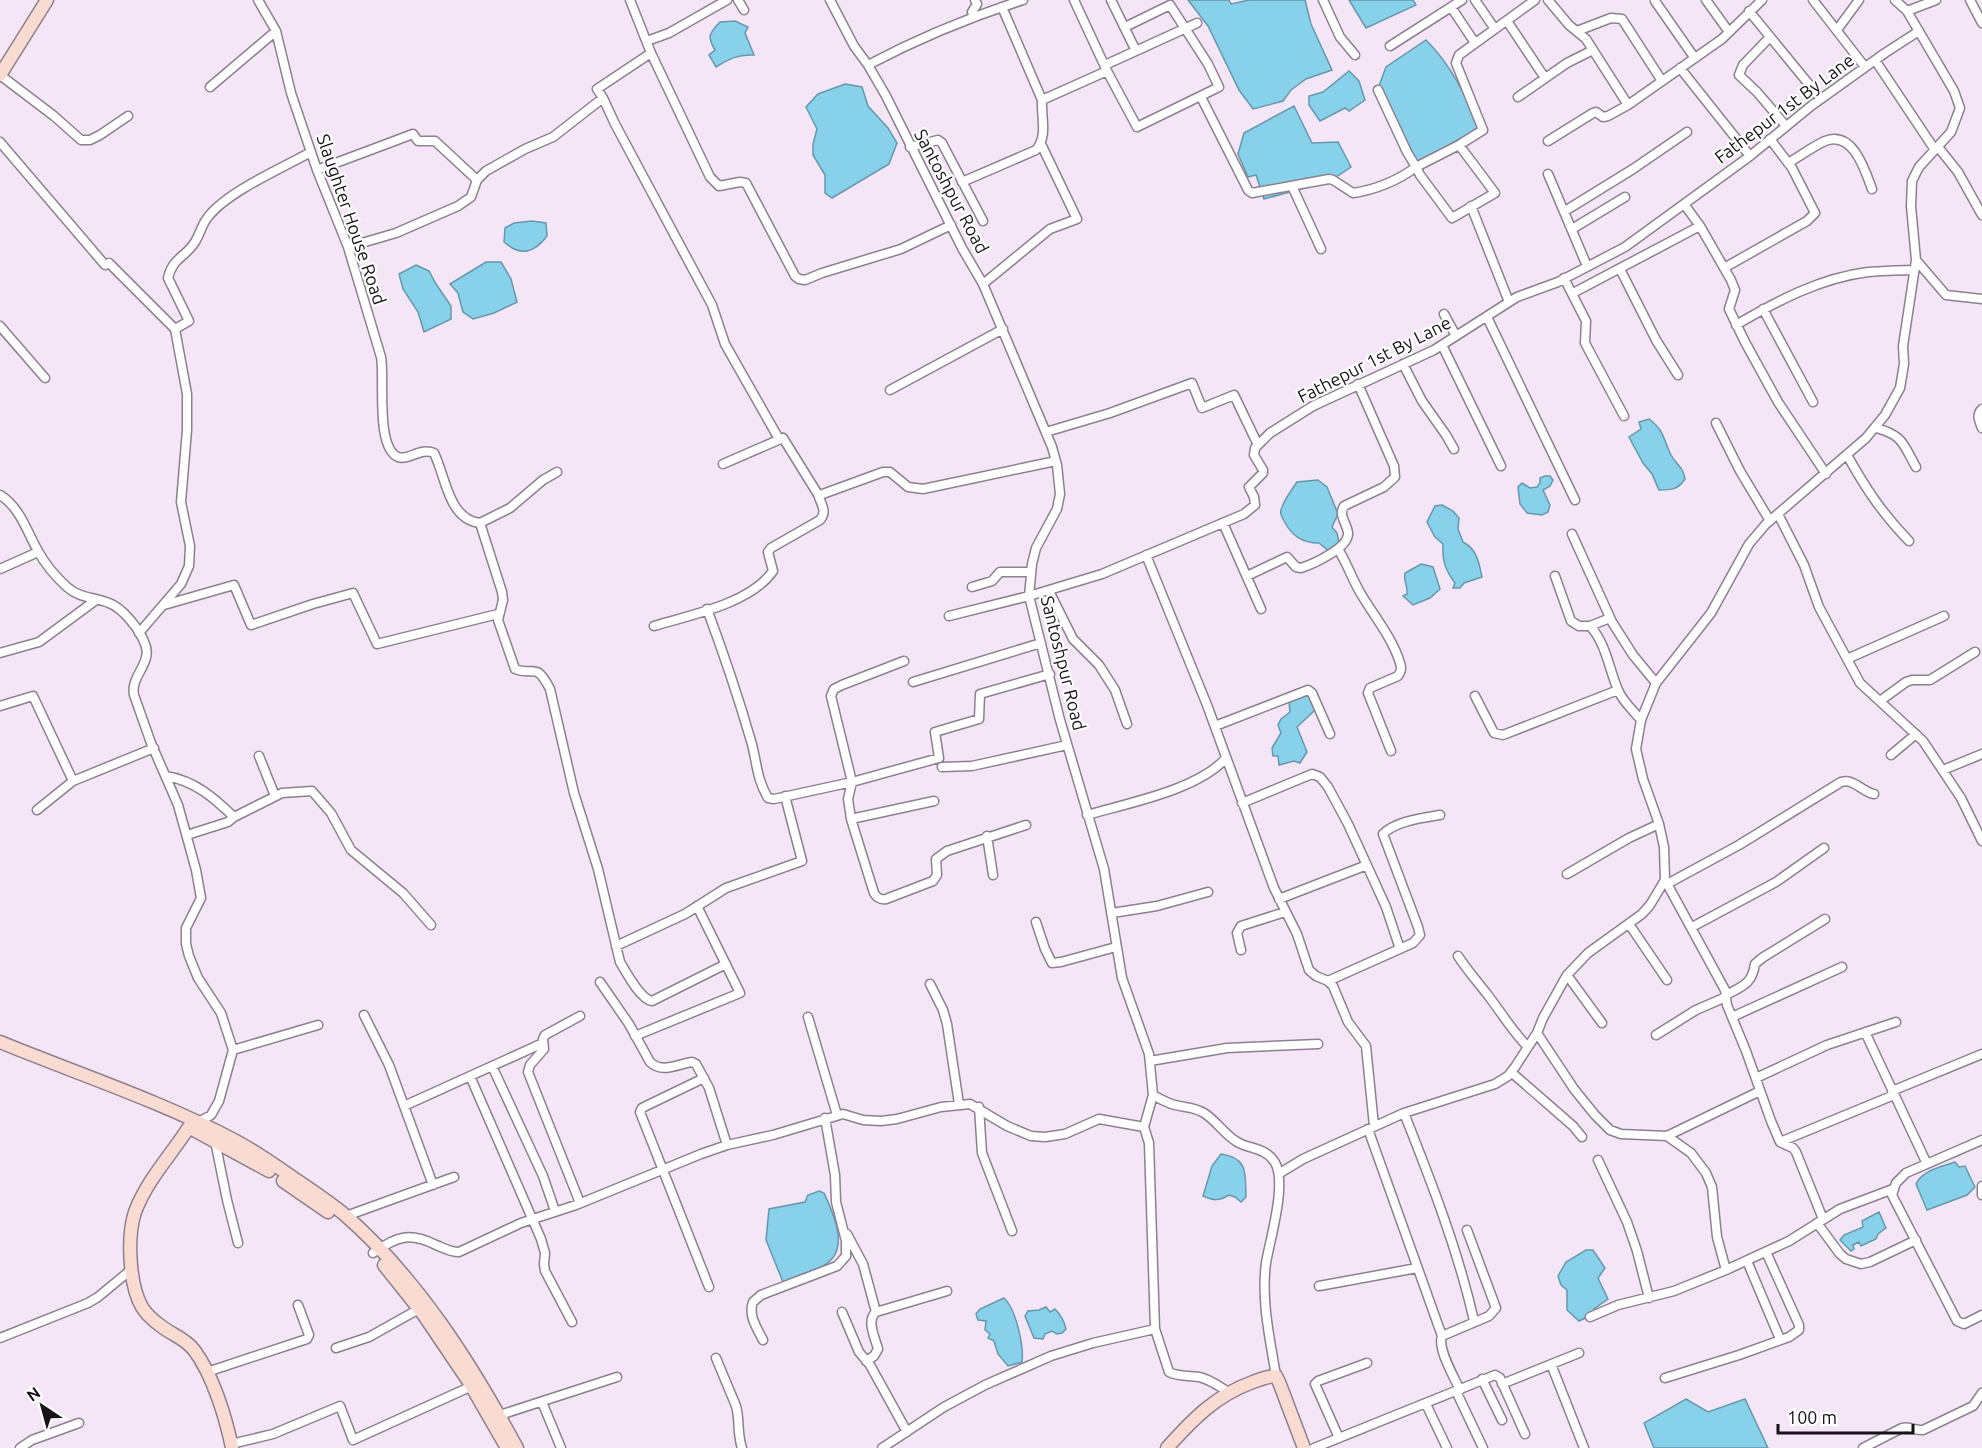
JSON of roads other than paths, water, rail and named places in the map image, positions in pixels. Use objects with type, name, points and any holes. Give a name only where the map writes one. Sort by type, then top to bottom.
[{"type":"street","points":[[47,0],[0,75],[54,116],[81,140],[90,140],[100,135],[128,116]]},
{"type":"street","name":"Slaughter House Road","points":[[258,0],[276,31],[291,93],[317,170],[348,246],[381,357],[383,369],[380,406],[382,423],[393,453],[404,458],[422,451],[434,453],[456,510],[463,518],[480,523]]},
{"type":"street","points":[[630,0],[651,52],[710,177],[719,186],[746,183],[795,276],[799,279],[806,280],[901,249],[951,225]]},
{"type":"street","points":[[647,41],[669,33],[727,0]]},
{"type":"street","points":[[738,0],[744,10]]},
{"type":"street","name":"Santoshpur Road","points":[[830,0],[854,46],[886,96],[910,147],[983,284],[1056,460],[1060,494],[1057,509],[1036,549],[1029,596],[1067,745],[1104,869],[1122,978],[1150,1061],[1153,1095]]},
{"type":"street","points":[[975,0],[977,4],[972,12],[975,17]]},
{"type":"street","points":[[868,66],[894,52],[975,17],[1023,0]]},
{"type":"street","points":[[1074,0],[1137,127],[1219,87],[1208,64],[1170,5],[1125,27]]},
{"type":"street","points":[[1111,0],[1136,51]]},
{"type":"street","points":[[1323,0],[1340,37],[1355,56]]},
{"type":"street","points":[[1390,46],[1462,0]]},
{"type":"street","points":[[1475,0],[1495,29]]},
{"type":"street","points":[[1548,0],[1586,39],[1628,105]]},
{"type":"street","points":[[1706,0],[1729,32]]},
{"type":"street","points":[[1548,141],[1593,113],[1605,117],[1628,105],[1722,39],[1762,0]]},
{"type":"street","points":[[1813,0],[1865,67]]},
{"type":"street","points":[[1837,30],[1859,0]]},
{"type":"street","points":[[1895,0],[1907,11],[1959,101],[1959,114],[1955,124],[1919,166],[1912,181],[1911,206],[1916,260],[1903,346],[1903,379],[1897,395],[1876,428],[1770,521],[1749,544],[1711,613],[1656,683],[1641,720],[1636,749],[1643,779],[1659,824],[1664,847],[1666,882],[1721,981],[1726,996],[1726,1005],[1780,1142],[1793,1148],[1796,1152],[1820,1221],[1840,1254],[1846,1259],[1861,1264],[1916,1240]]},
{"type":"street","points":[[1907,11],[1936,0]]},
{"type":"street","points":[[1970,0],[1982,23]]},
{"type":"street","points":[[1201,97],[1248,190],[1252,193],[1257,194],[1329,179],[1353,193],[1363,192],[1404,176],[1416,166],[1459,145],[1483,130],[1456,63],[1459,55],[1531,1]]},
{"type":"street","points":[[1655,1],[1694,57]]},
{"type":"street","points":[[962,182],[1036,150],[1041,144],[1044,133],[1041,117],[1042,100],[1002,7]]},
{"type":"street","points":[[1451,7],[1475,43]]},
{"type":"street","points":[[1749,11],[1821,99]]},
{"type":"street","points":[[1577,31],[1611,18],[1622,19],[1662,81]]},
{"type":"street","points":[[1507,21],[1545,78]]},
{"type":"street","points":[[1042,100],[1136,51],[1197,23]]},
{"type":"street","points":[[210,87],[276,31]]},
{"type":"street","name":"Fathepur 1st By Lane","points":[[1258,445],[1270,433],[1305,412],[1358,384],[1442,345],[1518,297],[1564,278],[1625,247],[1750,156],[1821,99],[1919,32]]},
{"type":"street","points":[[1770,37],[1743,65],[1739,75],[1786,126]]},
{"type":"street","points":[[1518,96],[1567,63],[1593,50]]},
{"type":"street","points":[[651,52],[597,89],[712,305],[724,344],[779,439]]},
{"type":"street","points":[[1875,60],[1936,148],[1958,172],[1982,215]]},
{"type":"street","points":[[1680,68],[1750,156]]},
{"type":"street","points":[[1378,90],[1420,175],[1452,218],[1495,193],[1459,145]]},
{"type":"street","points":[[348,246],[396,233],[459,206],[471,197],[477,180],[486,171],[525,149],[553,137],[603,98]]},
{"type":"street","points":[[1564,211],[1598,192],[1687,132]]},
{"type":"street","points":[[317,170],[413,135],[417,141],[435,141],[477,180]]},
{"type":"street","points":[[1724,268],[1814,216],[1815,209],[1770,139]]},
{"type":"street","points":[[910,147],[938,140],[983,221]]},
{"type":"street","points":[[1788,164],[1823,142],[1839,140],[1853,150],[1861,160],[1872,189]]},
{"type":"street","points":[[0,142],[107,264],[175,329],[187,394],[187,429],[181,502],[190,546],[189,566],[181,584],[139,633]]},
{"type":"street","points":[[983,284],[1050,229],[1077,219],[1041,144]]},
{"type":"street","points":[[175,329],[189,321],[168,278],[171,266],[195,242],[209,214],[239,191],[311,152]]},
{"type":"street","points":[[1548,174],[1587,266]]},
{"type":"street","points":[[1292,186],[1322,249]]},
{"type":"street","points":[[1572,229],[1625,197]]},
{"type":"street","points":[[1684,204],[1700,226],[1735,290],[1729,309],[1736,325],[1779,402],[1826,474]]},
{"type":"street","points":[[1472,206],[1509,302]]},
{"type":"street","points":[[1573,293],[1700,226]]},
{"type":"street","points":[[1916,260],[1946,295],[1982,299]]},
{"type":"street","points":[[1620,269],[1656,340],[1678,375]]},
{"type":"street","points":[[1736,325],[1791,294],[1834,280],[1867,272],[1914,270]]},
{"type":"street","points":[[1564,278],[1586,321],[1584,343],[1624,416]]},
{"type":"street","points":[[1763,309],[1813,402]]},
{"type":"street","points":[[1444,314],[1456,336]]},
{"type":"street","points":[[1487,317],[1575,500]]},
{"type":"street","points":[[0,326],[45,378]]},
{"type":"street","points":[[890,390],[1003,329]]},
{"type":"street","points":[[1442,345],[1501,466]]},
{"type":"street","points":[[1402,364],[1422,401],[1454,450]]},
{"type":"street","points":[[949,616],[1050,591],[1102,574],[1244,514],[1255,505],[1249,488],[1263,473],[1263,470],[1254,455],[1258,445],[1234,395],[1203,408],[1192,383],[1046,432]]},
{"type":"street","points":[[1247,576],[1287,557],[1299,569],[1304,568],[1338,549],[1348,536],[1341,510],[1344,506],[1384,487],[1395,477],[1394,466],[1358,384]]},
{"type":"street","points":[[1982,409],[1978,413],[1982,428]]},
{"type":"street","points":[[1716,423],[1740,471],[1770,521]]},
{"type":"street","points":[[1876,428],[1894,433],[1916,467]]},
{"type":"street","points":[[654,626],[745,596],[769,577],[773,568],[768,552],[771,548],[824,516],[819,496],[783,438],[723,464]]},
{"type":"street","points":[[1847,455],[1884,515],[1909,541]]},
{"type":"street","points":[[819,496],[883,472],[890,472],[908,487],[922,489],[1056,460]]},
{"type":"street","points":[[557,472],[543,480],[510,508],[480,523],[502,592],[503,600],[498,620],[515,669],[537,671],[550,688],[574,793],[598,869],[616,946],[625,971],[647,1000],[662,997],[726,964]]},
{"type":"street","points":[[0,495],[11,503],[47,566],[66,587],[84,597],[115,605],[139,633],[146,646],[146,657],[132,688],[187,835],[201,898],[186,928],[186,944],[198,978],[221,1013],[233,1050],[219,1101],[211,1116],[193,1125],[149,1184],[135,1212],[132,1269],[142,1307],[162,1327],[189,1343],[207,1372],[232,1446],[273,1434],[340,1406],[353,1440],[472,1386]]},
{"type":"street","points":[[1778,514],[1804,565],[1819,607],[1860,683],[1916,734],[1961,798],[1982,841]]},
{"type":"street","points":[[1223,523],[1261,609]]},
{"type":"street","points":[[1572,534],[1610,618],[1633,655],[1656,683]]},
{"type":"street","points":[[1338,549],[1401,666],[1398,675],[1370,688],[1368,693],[1391,751]]},
{"type":"street","points":[[0,569],[38,552]]},
{"type":"street","points":[[1146,555],[1215,726],[1279,899],[1297,934],[1309,970],[1333,986],[1348,1022],[1366,1046],[1371,1127],[1442,1336],[1440,1341],[1442,1349],[1483,1448]]},
{"type":"street","points":[[972,586],[992,581],[1000,572],[1031,572]]},
{"type":"street","points":[[1554,576],[1571,621],[1579,626],[1590,626],[1610,618]]},
{"type":"street","points":[[164,605],[234,585],[251,625],[353,593],[377,644],[498,614]]},
{"type":"street","points":[[1050,591],[1073,639],[1099,664],[1115,690],[1127,724]]},
{"type":"street","points":[[0,653],[39,642],[96,600]]},
{"type":"street","points":[[706,609],[743,715],[752,744],[756,769],[768,798],[774,800],[939,758],[935,732],[980,719],[980,694],[1050,674]]},
{"type":"street","points":[[1847,659],[1944,616]]},
{"type":"street","points":[[1590,626],[1605,652],[1623,700],[1641,720]]},
{"type":"street","points":[[914,682],[1041,643]]},
{"type":"street","points":[[1880,701],[1906,682],[1930,680],[1975,652]]},
{"type":"street","points":[[904,661],[842,685],[832,692],[831,696],[852,782],[848,799],[850,819],[874,893],[881,900],[933,881],[937,875],[935,864],[939,856],[947,851],[1026,825]]},
{"type":"street","points":[[1215,726],[1308,690],[1312,693],[1330,734]]},
{"type":"street","points":[[1476,696],[1494,733],[1503,735],[1618,690]]},
{"type":"street","points":[[0,706],[33,696],[73,781]]},
{"type":"street","points":[[1891,755],[1916,734]]},
{"type":"street","points":[[942,767],[972,766],[1067,745]]},
{"type":"street","points":[[37,810],[73,781],[154,748]]},
{"type":"street","points":[[1943,770],[1982,753]]},
{"type":"street","points":[[259,756],[275,796]]},
{"type":"street","points":[[1088,815],[1176,790],[1218,768],[1226,758]]},
{"type":"street","points":[[1242,803],[1316,774],[1328,787],[1367,865],[1386,907],[1400,949]]},
{"type":"street","points":[[166,776],[194,784],[234,817]]},
{"type":"street","points":[[1280,1173],[1303,1159],[1316,1155],[1371,1127],[1404,1113],[1495,1084],[1508,1076],[1537,1033],[1567,975],[1588,953],[1629,924],[1650,905],[1666,882],[1739,845],[1840,782],[1851,781],[1868,793],[1874,794]]},
{"type":"street","points":[[187,835],[228,822],[282,793],[312,791],[331,813],[351,849],[403,893],[431,925]]},
{"type":"street","points":[[616,946],[685,914],[726,888],[802,861],[784,796]]},
{"type":"street","points":[[850,819],[934,801]]},
{"type":"street","points":[[1328,981],[1413,943],[1420,935],[1383,834],[1392,828],[1415,820],[1440,815]]},
{"type":"street","points":[[1567,874],[1629,838],[1659,824]]},
{"type":"street","points":[[987,836],[993,875]]},
{"type":"street","points":[[1692,927],[1776,882],[1824,848]]},
{"type":"street","points":[[1279,899],[1367,865]]},
{"type":"street","points":[[1112,913],[1157,906],[1208,892]]},
{"type":"street","points":[[635,1036],[740,993],[697,906]]},
{"type":"street","points":[[1241,950],[1237,933],[1241,926],[1285,912]]},
{"type":"street","points":[[1656,1035],[1748,982],[1755,964],[1762,958],[1825,919]]},
{"type":"street","points":[[1036,922],[1052,963],[1116,947]]},
{"type":"street","points":[[1629,924],[1667,980]]},
{"type":"street","points":[[1458,956],[1514,1033],[1528,1047]]},
{"type":"street","points":[[1732,1017],[1842,967]]},
{"type":"street","points":[[1567,975],[1602,1023]]},
{"type":"street","points":[[600,982],[620,1009],[655,1067],[661,1069],[692,1062],[699,1068],[727,1145]]},
{"type":"street","points":[[930,984],[947,1024],[959,1104]]},
{"type":"street","points":[[364,1015],[389,1065],[433,1185]]},
{"type":"street","points":[[580,1016],[545,1035],[544,1049],[530,1065],[529,1078],[561,1150],[580,1203]]},
{"type":"street","points":[[808,1017],[837,1115]]},
{"type":"street","points":[[1756,1078],[1806,1054],[1896,1022]]},
{"type":"street","points":[[233,1050],[318,1025]]},
{"type":"street","points":[[1865,1032],[1927,1164]]},
{"type":"street","points":[[1537,1033],[1574,1089],[1595,1115],[1610,1130],[1620,1134],[1667,1136],[1760,1091]]},
{"type":"street","points":[[0,1042],[128,1093],[193,1125],[215,1142],[262,1166],[319,1205],[377,1251],[472,1386],[507,1448]]},
{"type":"street","points":[[404,1106],[543,1043]]},
{"type":"street","points":[[1150,1061],[1227,1048],[1318,1044]]},
{"type":"street","points":[[0,1048],[235,1141],[314,1191],[346,1216],[422,1296],[500,1415],[518,1448]]},
{"type":"street","points":[[1780,1142],[1982,1054]]},
{"type":"street","points":[[492,1066],[543,1176],[555,1211]]},
{"type":"street","points":[[1511,1072],[1573,1126],[1582,1137]]},
{"type":"street","points":[[470,1076],[541,1239],[545,1253],[544,1264],[549,1280],[572,1322]]},
{"type":"street","points":[[704,1078],[642,1108],[640,1112],[709,1287]]},
{"type":"street","points":[[1230,1393],[1209,1380],[1169,1372],[1155,1329],[1149,1143],[1144,1127],[1153,1095],[1170,1104],[1196,1109],[1205,1114],[1235,1141],[1268,1154],[1280,1173],[1275,1222],[1266,1267],[1266,1314],[1276,1376],[1304,1448]]},
{"type":"street","points":[[377,1251],[404,1237],[413,1236],[452,1252],[459,1252],[531,1219],[580,1203],[727,1145],[773,1135],[843,1114],[863,1120],[881,1121],[959,1104],[970,1104],[979,1107],[1007,1126],[1031,1136],[1065,1134],[1099,1119],[1144,1127]]},
{"type":"street","points":[[979,1107],[982,1153],[1012,1231]]},
{"type":"street","points":[[1404,1113],[1455,1253],[1474,1321]]},
{"type":"street","points":[[763,1340],[751,1312],[753,1302],[761,1295],[842,1262],[846,1250],[825,1118]]},
{"type":"street","points":[[1667,1136],[1691,1153],[1706,1173],[1712,1187],[1717,1237],[1726,1270]]},
{"type":"street","points":[[1982,1140],[1902,1176],[1893,1189],[1892,1195],[1957,1321],[1964,1324],[1982,1315]]},
{"type":"street","points":[[215,1142],[238,1243]]},
{"type":"street","points":[[1598,1160],[1627,1222],[1649,1298]]},
{"type":"street","points":[[346,1216],[454,1177]]},
{"type":"street","points":[[1982,1186],[1982,1195]]},
{"type":"street","points":[[1590,1317],[1618,1305],[1674,1291],[1726,1270],[1766,1252],[1840,1209],[1893,1189]]},
{"type":"street","points":[[843,1226],[863,1264],[876,1312]]},
{"type":"street","points":[[1442,1336],[1489,1316],[1496,1308],[1467,1230]]},
{"type":"street","points":[[1665,1378],[1796,1334],[1799,1325],[1766,1252]]},
{"type":"street","points":[[1747,1261],[1780,1340]]},
{"type":"street","points":[[1319,1286],[1417,1268]]},
{"type":"street","points":[[0,1338],[88,1303],[132,1269]]},
{"type":"street","points":[[866,1361],[874,1356],[878,1349],[870,1319],[876,1312],[947,1291]]},
{"type":"street","points":[[207,1372],[307,1339],[309,1335],[298,1305]]},
{"type":"street","points":[[336,1348],[369,1337],[419,1309]]},
{"type":"street","points":[[842,1312],[854,1344],[886,1391],[907,1432]]},
{"type":"street","points":[[882,1448],[951,1403],[985,1385],[1051,1356],[1093,1343],[1155,1329]]},
{"type":"street","points":[[1502,1384],[1579,1353]]},
{"type":"street","points":[[716,1358],[736,1406],[737,1429],[742,1448]]},
{"type":"street","points":[[1339,1438],[1315,1384],[1322,1379],[1367,1363]]},
{"type":"street","points":[[1551,1364],[1584,1448]]},
{"type":"street","points":[[1314,1448],[1458,1391],[1482,1379],[1497,1375],[1525,1434]]},
{"type":"street","points":[[1171,1446],[1198,1413],[1242,1386],[1276,1376]]},
{"type":"street","points":[[500,1415],[617,1377]]},
{"type":"street","points":[[1482,1379],[1502,1420]]},
{"type":"street","points":[[1863,1448],[1902,1428],[1923,1430],[1973,1406],[1982,1393]]},
{"type":"street","points":[[542,1402],[561,1448]]},
{"type":"street","points":[[1426,1404],[1447,1448]]},
{"type":"street","points":[[20,1448],[32,1440],[79,1423]]},
{"type":"water","points":[[1188,0],[1229,0],[1231,4],[1249,0],[1305,0],[1311,24],[1332,70],[1306,79],[1291,90],[1283,101],[1253,109],[1239,90],[1208,26]]},
{"type":"water","points":[[1349,0],[1413,0],[1416,5],[1366,28]]},
{"type":"water","points":[[735,21],[748,27],[745,33],[754,55],[743,55],[716,67],[709,55],[715,50],[710,38],[711,32],[720,22]]},
{"type":"water","points":[[1426,40],[1435,49],[1457,82],[1478,129],[1417,163],[1379,86],[1386,67]]},
{"type":"water","points":[[1349,71],[1359,81],[1365,100],[1349,111],[1345,108],[1320,121],[1309,105],[1309,96],[1323,92]]},
{"type":"water","points":[[845,84],[862,87],[868,106],[888,128],[897,143],[889,164],[832,198],[825,193],[825,175],[813,155],[817,129],[806,107],[818,94]]},
{"type":"water","points":[[1294,106],[1312,143],[1338,142],[1351,167],[1330,181],[1264,199],[1256,175],[1248,177],[1238,154],[1244,133]]},
{"type":"water","points":[[532,221],[546,223],[547,236],[537,246],[522,251],[504,242],[505,228],[514,223]]},
{"type":"water","points":[[486,262],[501,262],[511,279],[517,302],[494,313],[473,319],[463,312],[458,293],[450,284]]},
{"type":"water","points":[[416,265],[429,271],[451,306],[451,319],[424,332],[418,312],[403,289],[399,274]]},
{"type":"water","points":[[1649,419],[1661,431],[1671,455],[1684,475],[1685,479],[1674,489],[1659,490],[1629,437],[1641,429],[1639,422]]},
{"type":"water","points":[[1550,476],[1553,480],[1550,486],[1543,490],[1550,505],[1548,512],[1542,515],[1527,513],[1520,504],[1518,487],[1522,483],[1530,488],[1537,487],[1540,478]]},
{"type":"water","points":[[1318,480],[1327,487],[1338,514],[1332,527],[1337,533],[1340,547],[1330,552],[1319,543],[1307,542],[1294,535],[1281,513],[1285,501],[1297,482]]},
{"type":"water","points":[[1442,505],[1453,511],[1459,518],[1458,529],[1463,542],[1474,552],[1481,572],[1482,577],[1464,583],[1460,588],[1453,588],[1455,583],[1445,565],[1443,544],[1435,537],[1427,522],[1435,506]]},
{"type":"water","points":[[1421,564],[1433,567],[1440,589],[1430,598],[1413,605],[1403,596],[1407,594],[1405,573]]},
{"type":"water","points":[[1304,694],[1310,697],[1315,710],[1297,727],[1307,752],[1300,763],[1294,761],[1279,765],[1278,756],[1273,756],[1272,748],[1281,733],[1278,725],[1281,719],[1290,712],[1289,702],[1295,696]]},
{"type":"water","points":[[1221,1154],[1237,1159],[1244,1168],[1246,1197],[1241,1202],[1229,1195],[1216,1200],[1203,1196],[1212,1166]]},
{"type":"water","points":[[1955,1162],[1959,1167],[1965,1166],[1975,1187],[1967,1195],[1927,1210],[1916,1184],[1928,1172]]},
{"type":"water","points":[[819,1191],[824,1193],[838,1232],[836,1251],[823,1266],[783,1282],[766,1240],[769,1209],[805,1202],[808,1195]]},
{"type":"water","points":[[1879,1212],[1886,1228],[1878,1234],[1876,1239],[1861,1246],[1859,1242],[1853,1245],[1854,1249],[1851,1251],[1840,1240],[1844,1235],[1863,1227],[1862,1221]]},
{"type":"water","points":[[1586,1250],[1593,1250],[1605,1268],[1598,1278],[1608,1299],[1594,1309],[1594,1314],[1579,1321],[1567,1310],[1567,1290],[1561,1285],[1558,1276],[1566,1262]]},
{"type":"water","points":[[1004,1298],[1015,1319],[1022,1355],[1022,1362],[1008,1366],[998,1354],[994,1341],[988,1338],[990,1334],[985,1330],[986,1321],[978,1320],[976,1314],[980,1309]]},
{"type":"water","points":[[1046,1307],[1050,1312],[1055,1309],[1057,1311],[1066,1329],[1062,1333],[1057,1334],[1052,1331],[1045,1334],[1043,1339],[1034,1338],[1025,1316],[1028,1311]]},
{"type":"water","points":[[1686,1399],[1708,1412],[1745,1399],[1768,1448],[1654,1448],[1644,1423]]}]
